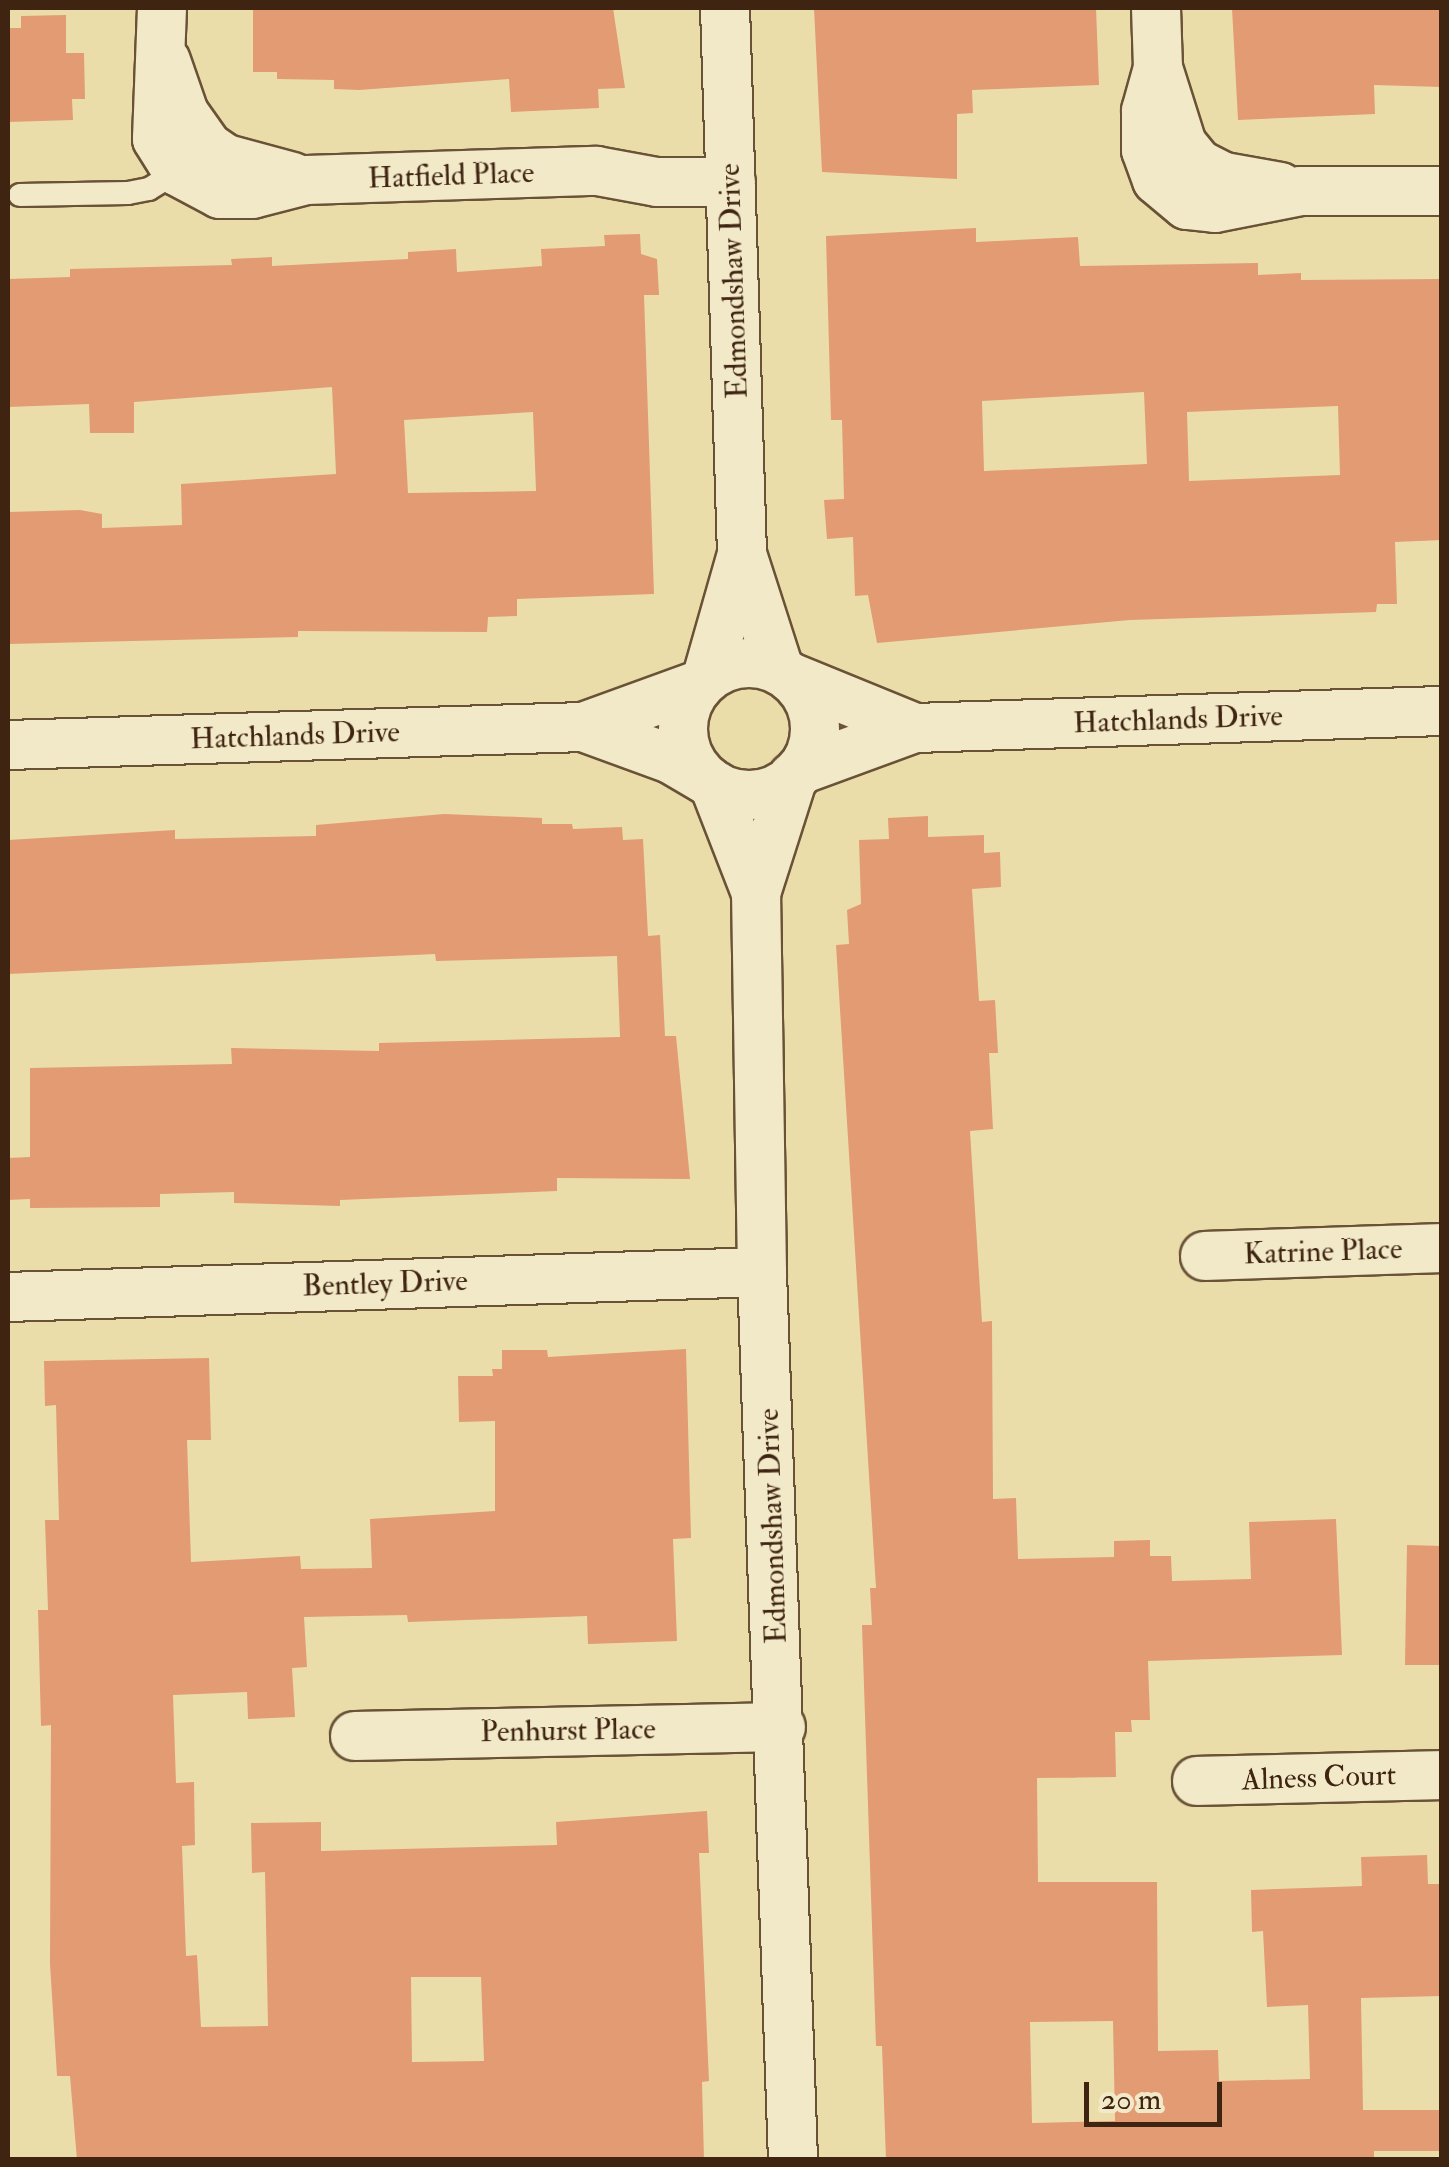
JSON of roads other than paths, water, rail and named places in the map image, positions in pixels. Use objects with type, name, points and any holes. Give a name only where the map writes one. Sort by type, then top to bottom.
[{"type":"street","name":"Edmondshaw Drive","points":[[725,8],[742,554],[784,673]]},
{"type":"street","points":[[1156,8],[1158,68],[1182,144],[1198,164],[1224,177],[1301,191],[1436,187]]},
{"type":"street","points":[[162,30],[192,159]]},
{"type":"street","name":"Hatfield Place","points":[[192,159],[226,159],[306,180],[730,165]]},
{"type":"street","name":"Edmondshaw Drive","points":[[702,681],[742,554]]},
{"type":"street","points":[[742,663],[784,673],[813,711],[815,732],[796,774],[755,794],[711,783],[689,756],[682,724],[702,681],[742,663]]},
{"type":"street","name":"Hatchlands Drive","points":[[784,673],[914,728]]},
{"type":"street","name":"Hatchlands Drive","points":[[8,745],[583,728],[702,681]]},
{"type":"street","name":"Hatchlands Drive","points":[[796,774],[914,728],[1442,711]]},
{"type":"street","name":"Hatchlands Drive","points":[[583,728],[671,759],[711,783]]},
{"type":"street","name":"Edmondshaw Drive","points":[[792,2160],[781,1727],[762,1272],[756,893],[796,774]]},
{"type":"street","name":"Edmondshaw Drive","points":[[711,783],[756,893]]},
{"type":"street","name":"Katrine Place","points":[[1205,1256],[1442,1248]]},
{"type":"street","name":"Bentley Drive","points":[[8,1297],[762,1272]]},
{"type":"street","name":"Penhurst Place","points":[[355,1736],[781,1727]]},
{"type":"street","name":"Alness Court","points":[[1197,1781],[1442,1774]]},
{"type":"lane","points":[[20,195],[128,193],[192,159]]}]
